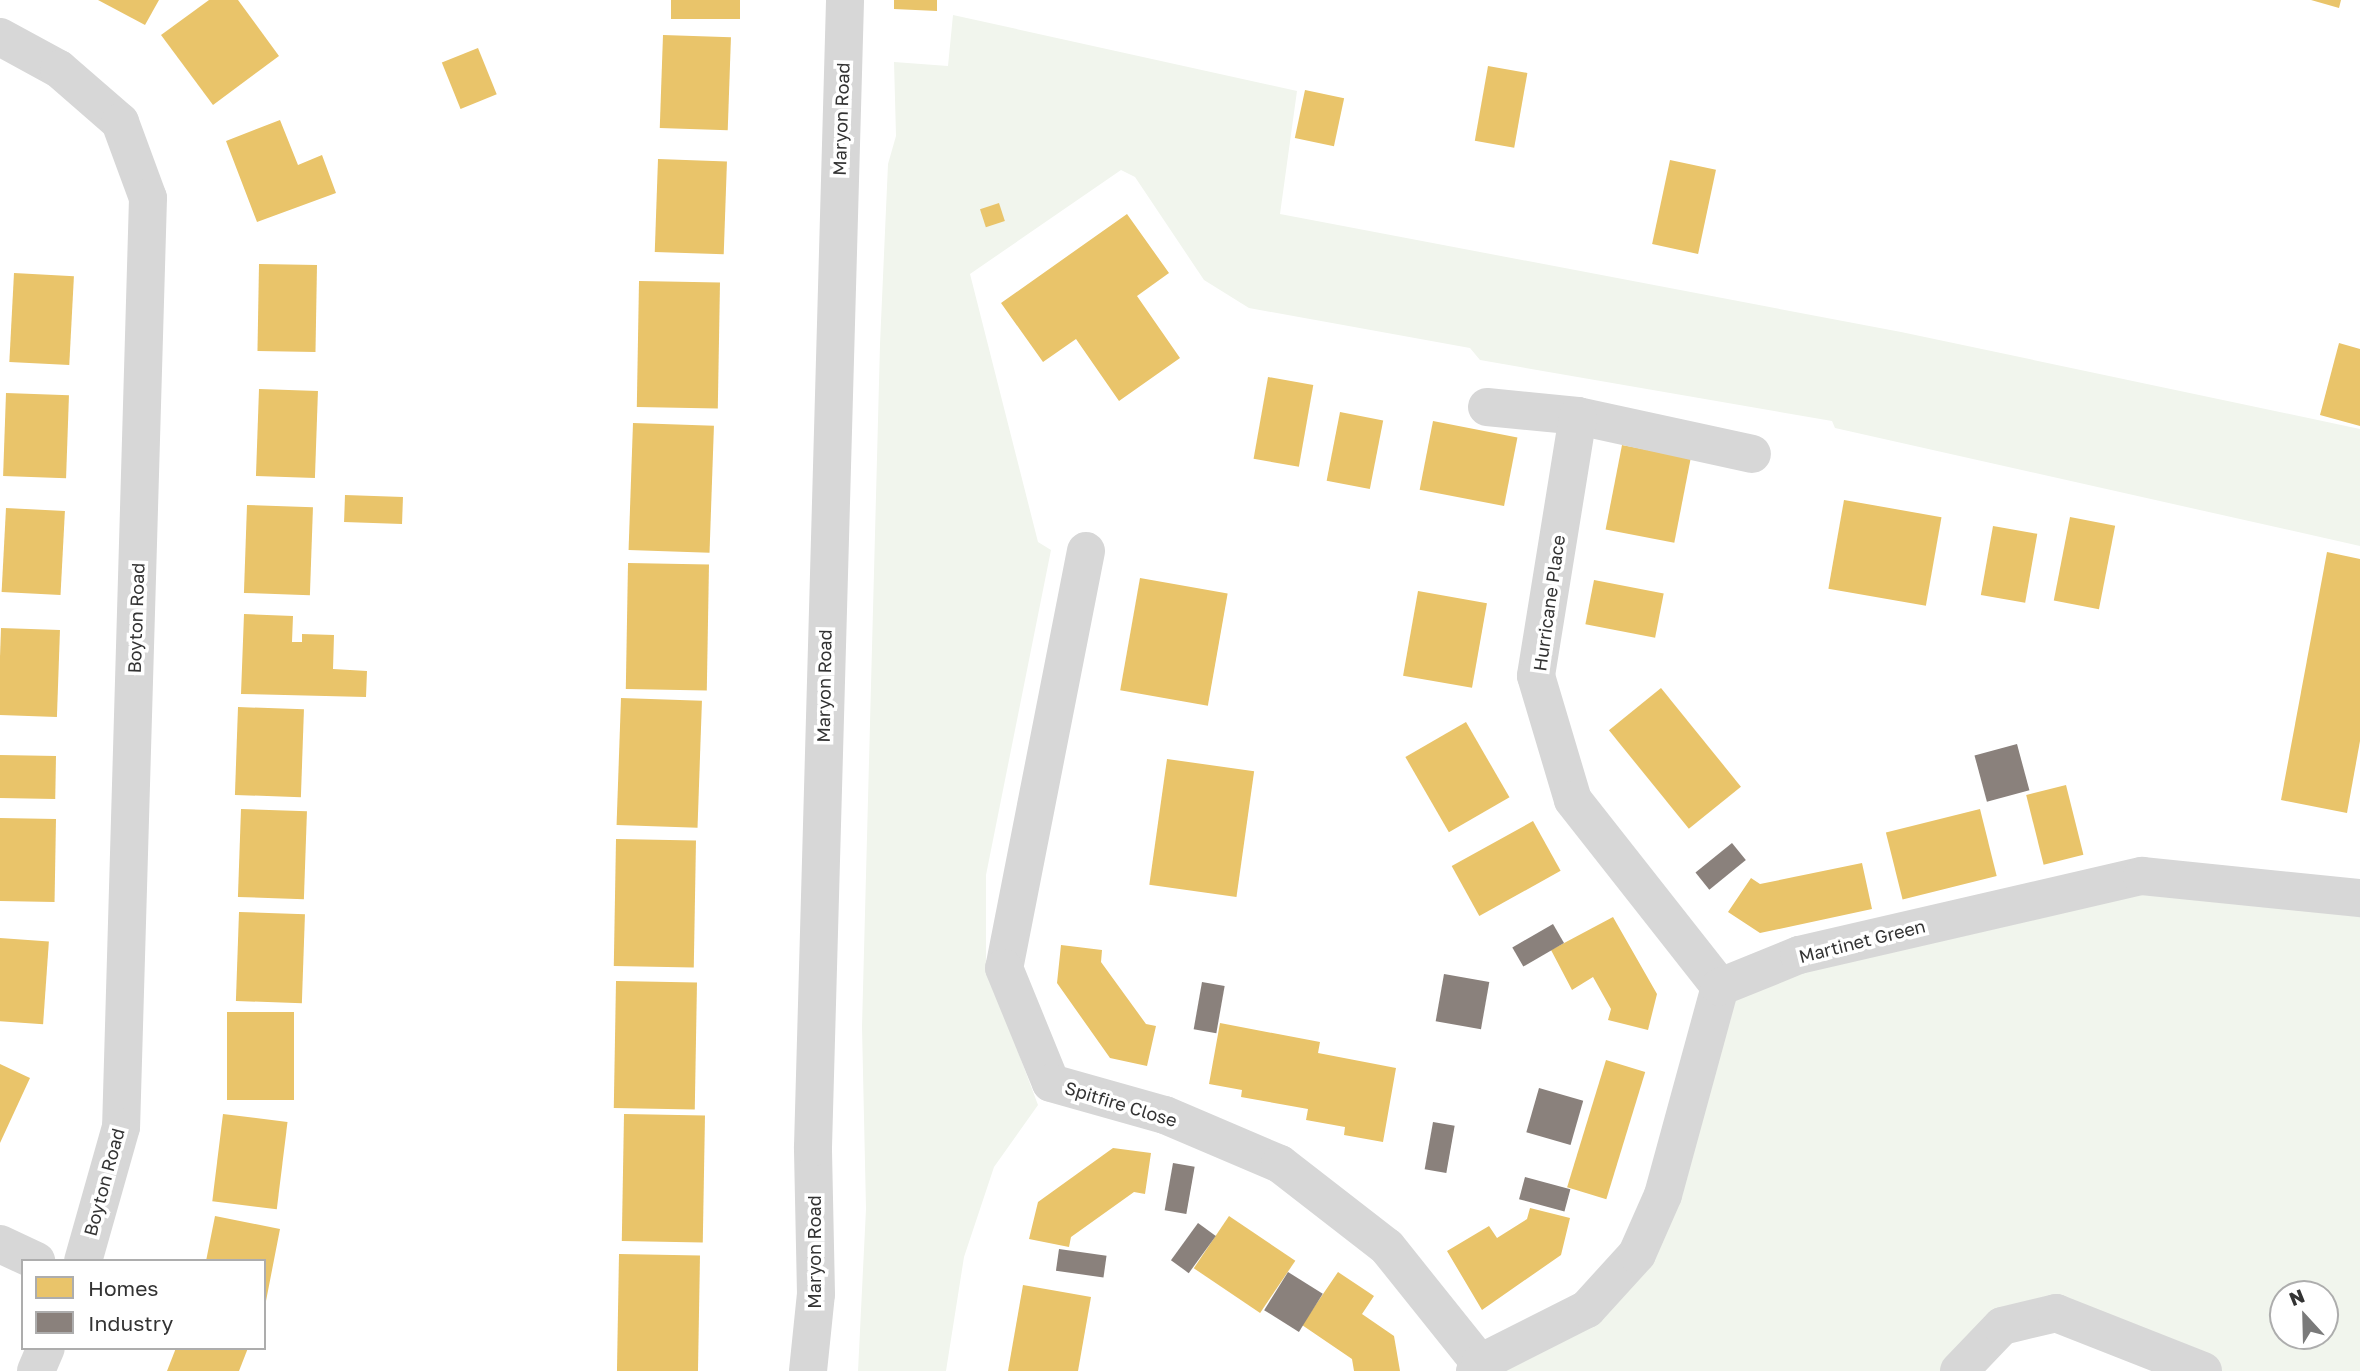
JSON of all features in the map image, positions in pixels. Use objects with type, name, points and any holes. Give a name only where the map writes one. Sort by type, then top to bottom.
[{"type":"street","name":"Maryon Road","points":[[808,1371],[816,1294],[813,1147],[845,0]]},
{"type":"street","name":"Boyton Road","points":[[0,37],[59,69],[120,122],[148,198],[121,1127],[84,1259]]},
{"type":"street","points":[[1487,407],[1578,416],[1752,454]]},
{"type":"street","name":"Hurricane Place","points":[[1578,416],[1536,676],[1573,800],[1720,987]]},
{"type":"street","name":"Spitfire Close","points":[[1086,551],[1004,968],[1051,1083],[1165,1115],[1280,1164],[1387,1247],[1477,1367]]},
{"type":"street","name":"Martinet Green","points":[[1720,987],[1799,955],[2142,876],[2360,898]]},
{"type":"street","points":[[1477,1367],[1587,1309],[1637,1254],[1663,1195],[1720,987]]},
{"type":"street","points":[[0,1244],[32,1259]]},
{"type":"street","points":[[1959,1371],[2002,1326],[2056,1313],[2203,1371]]},
{"type":"street","points":[[36,1371],[45,1350]]},
{"type":"shaded area","points":[[953,15],[1297,91],[1280,214],[1901,332],[2360,429],[2360,546],[1835,428],[1832,421],[1480,360],[1470,348],[1249,308],[1204,280],[1135,177],[1121,170],[970,274],[1038,542],[1051,550],[986,875],[986,966],[1038,1105],[994,1167],[964,1257],[946,1371],[858,1371],[866,1209],[862,1027],[880,344],[888,164],[896,136],[894,62],[948,66]]},
{"type":"shaded area","points":[[2142,876],[2360,896],[2360,1371],[2203,1371],[2056,1313],[1959,1371],[1475,1371],[1637,1254],[1720,987]]},
{"type":"building: Homes","points":[[98,0],[159,0],[145,25]]},
{"type":"building: Homes","points":[[209,0],[238,0],[279,56],[213,105],[161,35]]},
{"type":"building: Homes","points":[[671,0],[740,0],[740,19],[671,19]]},
{"type":"building: Homes","points":[[894,0],[937,0],[937,11],[894,9]]},
{"type":"building: Homes","points":[[2311,0],[2341,0],[2339,8]]},
{"type":"building: Homes","points":[[663,35],[731,37],[728,130],[660,128]]},
{"type":"building: Homes","points":[[478,48],[497,94],[461,109],[442,63]]},
{"type":"building: Homes","points":[[1488,66],[1527,73],[1514,148],[1475,141]]},
{"type":"building: Homes","points":[[1305,90],[1344,98],[1334,146],[1295,138]]},
{"type":"building: Homes","points":[[280,120],[298,165],[322,155],[336,193],[257,222],[226,141]]},
{"type":"building: Homes","points":[[658,159],[727,161],[724,254],[655,252]]},
{"type":"building: Homes","points":[[1670,160],[1716,170],[1698,254],[1652,244]]},
{"type":"building: Homes","points":[[999,203],[1005,221],[986,227],[980,209]]},
{"type":"building: Homes","points":[[1127,214],[1169,273],[1137,296],[1180,358],[1119,401],[1076,339],[1043,362],[1001,303]]},
{"type":"building: Homes","points":[[259,264],[317,265],[315,352],[257,351]]},
{"type":"building: Homes","points":[[14,273],[74,276],[69,365],[9,362]]},
{"type":"building: Homes","points":[[639,281],[720,282],[718,408],[637,407]]},
{"type":"building: Homes","points":[[2339,343],[2360,349],[2360,426],[2320,415]]},
{"type":"building: Homes","points":[[1268,377],[1313,385],[1299,467],[1254,459]]},
{"type":"building: Homes","points":[[259,389],[318,391],[315,478],[256,476]]},
{"type":"building: Homes","points":[[6,393],[69,395],[66,478],[3,476]]},
{"type":"building: Homes","points":[[1340,412],[1383,420],[1370,489],[1327,481]]},
{"type":"building: Homes","points":[[1433,421],[1517,437],[1504,506],[1420,490]]},
{"type":"building: Homes","points":[[633,423],[714,426],[710,553],[629,550]]},
{"type":"building: Homes","points":[[1622,445],[1691,458],[1674,543],[1606,529]]},
{"type":"building: Homes","points":[[345,495],[403,497],[402,524],[344,522]]},
{"type":"building: Homes","points":[[1844,500],[1941,517],[1926,606],[1828,589]]},
{"type":"building: Homes","points":[[247,505],[313,507],[310,595],[244,593]]},
{"type":"building: Homes","points":[[6,508],[65,511],[61,595],[2,592]]},
{"type":"building: Homes","points":[[2070,517],[2115,526],[2099,609],[2054,600]]},
{"type":"building: Homes","points":[[1993,526],[2037,534],[2025,603],[1981,595]]},
{"type":"building: Homes","points":[[2327,552],[2360,559],[2360,741],[2347,813],[2281,800]]},
{"type":"building: Homes","points":[[628,563],[709,564],[707,690],[626,689]]},
{"type":"building: Homes","points":[[1140,578],[1228,593],[1208,706],[1120,690]]},
{"type":"building: Homes","points":[[1594,580],[1664,594],[1655,638],[1585,624]]},
{"type":"building: Homes","points":[[1418,591],[1487,603],[1472,688],[1403,676]]},
{"type":"building: Homes","points":[[244,614],[293,616],[292,642],[302,642],[302,634],[334,635],[333,669],[367,671],[366,697],[241,694]]},
{"type":"building: Homes","points":[[1,628],[60,630],[57,717],[0,715]]},
{"type":"building: Homes","points":[[1661,688],[1741,787],[1689,829],[1609,730]]},
{"type":"building: Homes","points":[[621,698],[702,701],[698,828],[617,825]]},
{"type":"building: Homes","points":[[238,707],[304,709],[301,797],[235,795]]},
{"type":"building: Homes","points":[[1466,722],[1510,797],[1449,832],[1405,757]]},
{"type":"building: Homes","points":[[0,755],[56,756],[55,799],[0,798]]},
{"type":"building: Homes","points":[[1167,759],[1254,771],[1236,897],[1149,885]]},
{"type":"building: Homes","points":[[2066,785],[2083,855],[2044,865],[2026,795]]},
{"type":"building: Homes","points":[[241,809],[307,811],[304,899],[238,897]]},
{"type":"building: Homes","points":[[1980,809],[1997,876],[1903,899],[1886,832]]},
{"type":"building: Homes","points":[[0,818],[56,819],[55,902],[0,901]]},
{"type":"building: Homes","points":[[1533,821],[1561,871],[1479,916],[1452,866]]},
{"type":"building: Homes","points":[[616,839],[696,840],[694,967],[614,966]]},
{"type":"building: Homes","points":[[1862,863],[1872,909],[1760,933],[1728,912],[1751,878],[1760,884]]},
{"type":"building: Homes","points":[[239,912],[305,914],[302,1003],[236,1001]]},
{"type":"building: Homes","points":[[1613,917],[1657,994],[1648,1030],[1608,1020],[1611,1009],[1593,977],[1572,990],[1551,950]]},
{"type":"building: Homes","points":[[0,938],[49,941],[43,1024],[0,1021]]},
{"type":"building: Homes","points":[[1061,945],[1102,950],[1101,962],[1146,1024],[1156,1026],[1147,1066],[1110,1058],[1057,983]]},
{"type":"building: Homes","points":[[616,981],[697,982],[695,1109],[614,1108]]},
{"type":"building: Homes","points":[[227,1012],[294,1012],[294,1100],[227,1100]]},
{"type":"building: Homes","points":[[1220,1023],[1320,1042],[1318,1053],[1396,1068],[1383,1142],[1344,1135],[1345,1127],[1306,1120],[1308,1109],[1241,1097],[1242,1090],[1209,1084]]},
{"type":"building: Homes","points":[[1606,1060],[1645,1072],[1606,1199],[1567,1187]]},
{"type":"building: Homes","points":[[0,1064],[30,1078],[0,1143]]},
{"type":"building: Homes","points":[[223,1114],[288,1122],[277,1209],[212,1201]]},
{"type":"building: Homes","points":[[624,1114],[705,1115],[703,1242],[622,1241]]},
{"type":"building: Homes","points":[[1113,1148],[1151,1153],[1145,1194],[1134,1192],[1071,1237],[1069,1247],[1029,1239],[1038,1202]]},
{"type":"building: Homes","points":[[1530,1208],[1570,1218],[1561,1255],[1482,1310],[1447,1251],[1489,1226],[1497,1238],[1527,1219]]},
{"type":"building: Homes","points":[[215,1216],[280,1229],[266,1301],[266,1259],[206,1259]]},
{"type":"building: Homes","points":[[1229,1216],[1295,1261],[1260,1313],[1194,1268]]},
{"type":"building: Homes","points":[[619,1254],[700,1255],[698,1371],[617,1371]]},
{"type":"building: Homes","points":[[1338,1272],[1374,1296],[1362,1314],[1394,1336],[1400,1371],[1354,1371],[1352,1359],[1302,1325]]},
{"type":"building: Homes","points":[[1023,1285],[1091,1297],[1078,1371],[1008,1371]]},
{"type":"building: Homes","points":[[175,1350],[247,1350],[239,1371],[167,1371]]},
{"type":"building: Industry","points":[[2017,744],[2029,790],[1987,802],[1974,755]]},
{"type":"building: Industry","points":[[1732,843],[1746,860],[1709,890],[1695,873]]},
{"type":"building: Industry","points":[[1553,924],[1564,943],[1523,967],[1512,947]]},
{"type":"building: Industry","points":[[1444,974],[1489,982],[1481,1029],[1436,1021]]},
{"type":"building: Industry","points":[[1202,982],[1225,986],[1216,1033],[1194,1029]]},
{"type":"building: Industry","points":[[1539,1088],[1583,1101],[1571,1145],[1526,1132]]},
{"type":"building: Industry","points":[[1433,1122],[1455,1126],[1446,1173],[1425,1169]]},
{"type":"building: Industry","points":[[1173,1163],[1195,1167],[1186,1214],[1165,1210]]},
{"type":"building: Industry","points":[[1525,1177],[1570,1189],[1564,1211],[1519,1199]]},
{"type":"building: Industry","points":[[1198,1223],[1216,1236],[1189,1273],[1171,1260]]},
{"type":"building: Industry","points":[[1059,1249],[1107,1256],[1103,1277],[1056,1271]]},
{"type":"building: Industry","points":[[1288,1272],[1323,1294],[1299,1332],[1264,1310]]}]
